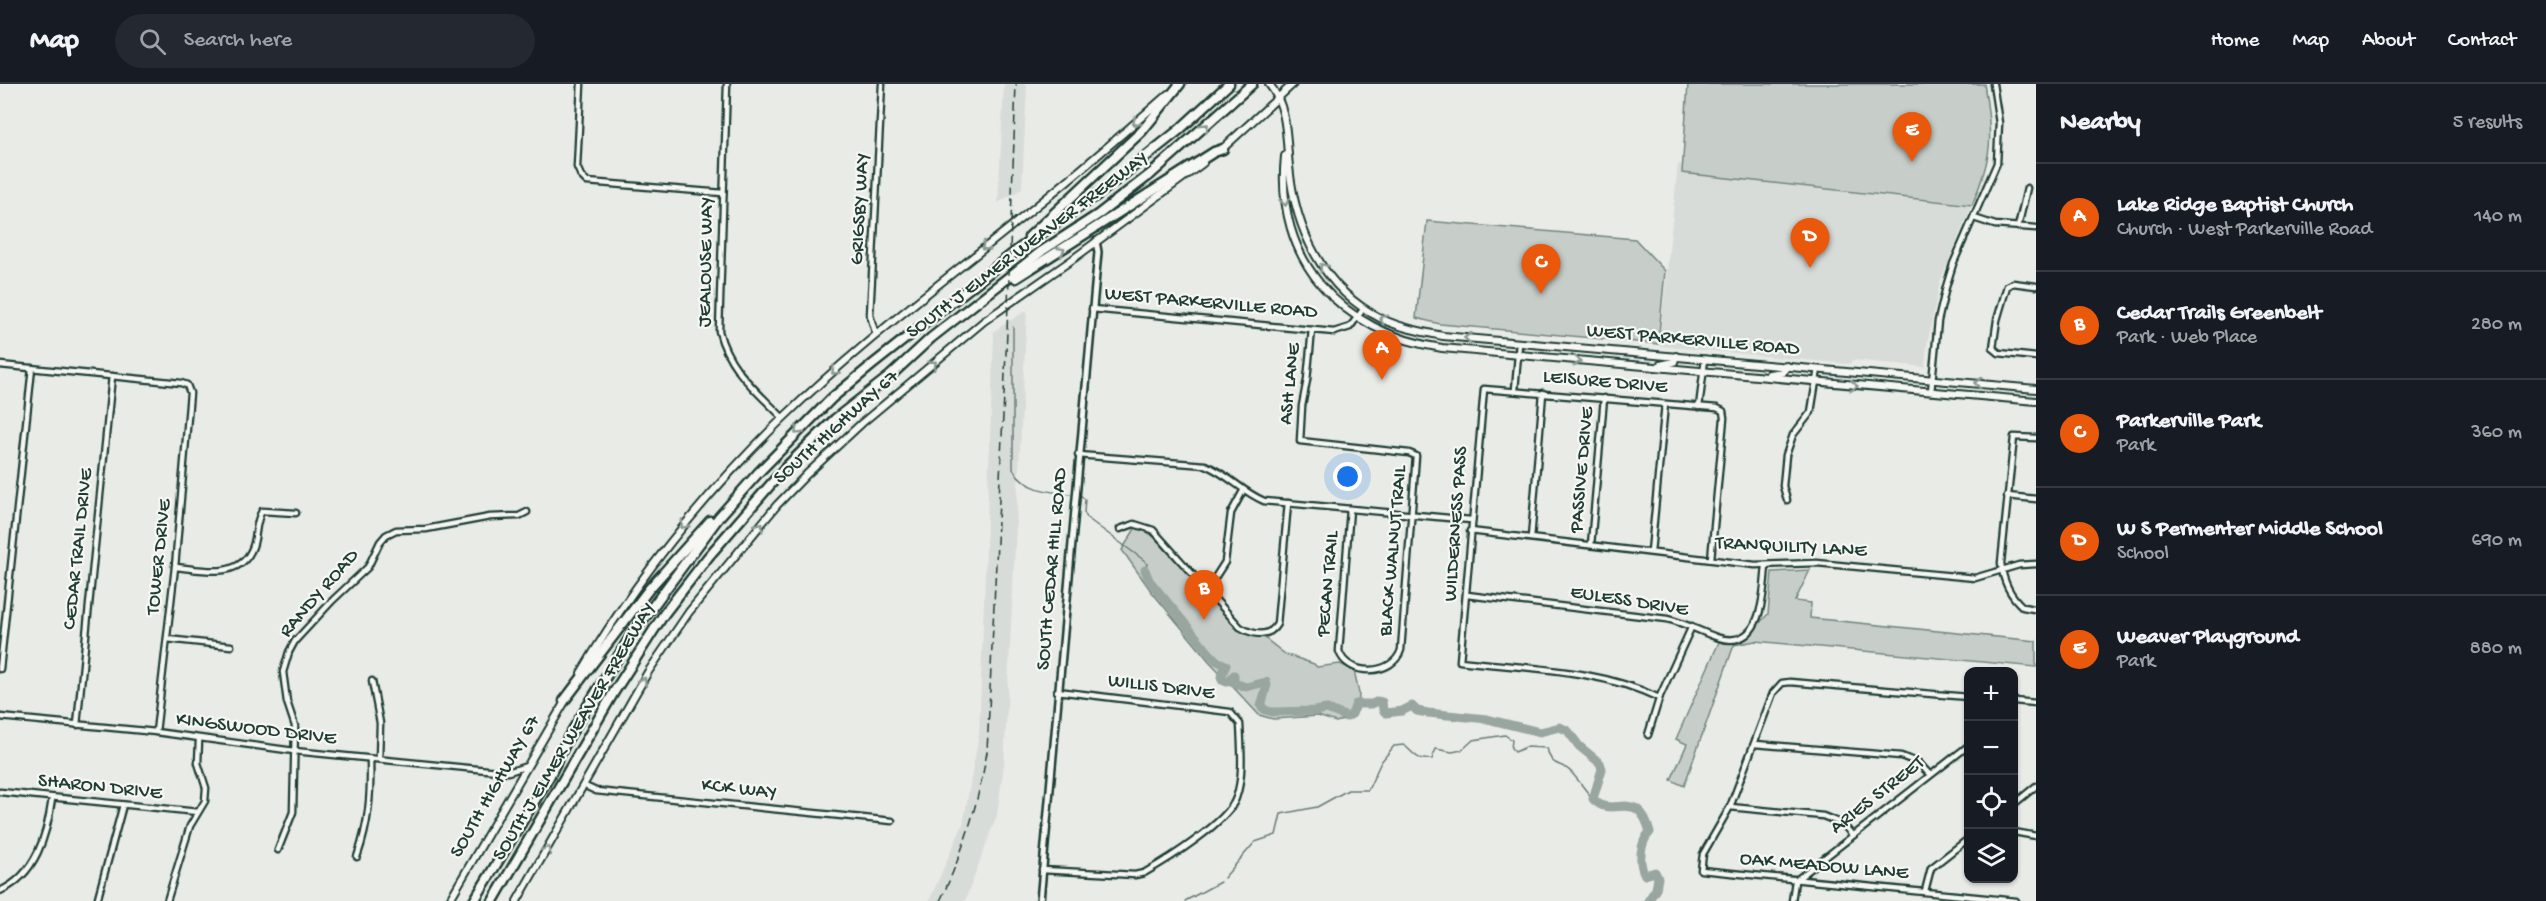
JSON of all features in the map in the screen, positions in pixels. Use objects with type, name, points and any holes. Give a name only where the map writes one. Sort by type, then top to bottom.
[{"type":"highway","points":[[1020,248],[1027,238],[1142,131],[1180,84]]},
{"type":"highway","name":"SOUTH J ELMER WEAVER FREEWAY","points":[[474,901],[549,777],[568,738],[631,636],[666,585],[719,517],[788,441],[832,398],[1020,248],[1109,186],[1179,130],[1229,84]]},
{"type":"highway","name":"SOUTH J ELMER WEAVER FREEWAY","points":[[493,901],[614,692],[664,614],[708,557],[809,442],[890,376],[931,338],[992,290],[1042,251],[1099,214],[1152,173],[1252,84]]},
{"type":"highway","points":[[992,290],[1071,245],[1214,152],[1223,149]]},
{"type":"highway","points":[[564,701],[660,576],[711,520],[719,517]]},
{"type":"main road","name":"SOUTH HIGHWAY 67","points":[[449,901],[602,637],[679,530],[730,472],[783,418],[876,335],[1071,178],[1180,84]]},
{"type":"main road","points":[[1269,84],[1284,112],[1291,191],[1305,235],[1314,254],[1339,287],[1364,308]]},
{"type":"main road","name":"SOUTH HIGHWAY 67","points":[[517,901],[585,786],[627,707],[673,633],[777,505],[862,423],[984,321],[1223,149],[1293,84]]},
{"type":"main road","points":[[1287,143],[1283,188],[1287,215],[1296,243],[1323,289],[1357,318]]},
{"type":"main road","name":"WEST PARKERVILLE ROAD","points":[[1364,308],[1395,324],[1443,336],[2036,389]]},
{"type":"main road","name":"WEST PARKERVILLE ROAD","points":[[1357,318],[1400,339],[1442,348],[2036,401]]},
{"type":"main road","points":[[1442,348],[1443,336]]},
{"type":"main road","points":[[1632,366],[1667,364],[1674,362],[1676,356]]},
{"type":"main road","points":[[1739,375],[1776,375],[1783,372],[1787,366]]},
{"type":"street","points":[[581,84],[577,167],[580,176],[587,182],[723,193]]},
{"type":"street","name":"JEALOUSE WAY","points":[[727,84],[718,320],[722,342],[735,369],[783,418]]},
{"type":"street","name":"GRIGSBY WAY","points":[[876,335],[870,315],[882,84]]},
{"type":"street","points":[[1931,392],[1938,321],[1943,297],[1953,264],[1997,163],[1999,123],[1993,84]]},
{"type":"street","points":[[2018,227],[2027,188]]},
{"type":"street","points":[[1974,218],[1995,225],[2036,228]]},
{"type":"street","name":"SOUTH CEDAR HILL ROAD","points":[[1040,901],[1078,455],[1098,252],[1095,241]]},
{"type":"street","points":[[2036,286],[2010,284],[2004,290],[1993,348],[1995,352],[2036,357]]},
{"type":"street","name":"WEST PARKERVILLE ROAD","points":[[1092,309],[1342,331],[1354,324],[1364,308]]},
{"type":"street","name":"ASH LANE","points":[[1312,330],[1300,441],[1409,453],[1416,456]]},
{"type":"street","points":[[1515,390],[1519,343]]},
{"type":"street","points":[[1699,407],[1705,359]]},
{"type":"street","points":[[0,364],[112,376]]},
{"type":"street","points":[[0,669],[32,368]]},
{"type":"street","points":[[1787,500],[1783,486],[1786,454],[1793,435],[1811,412],[1818,369]]},
{"type":"street","name":"TOWER DRIVE","points":[[112,376],[187,386],[191,396],[175,567],[156,732]]},
{"type":"street","name":"CEDAR TRAIL DRIVE","points":[[76,725],[112,376]]},
{"type":"street","name":"LEISURE DRIVE","points":[[1484,389],[1604,398],[1723,411],[1711,559]]},
{"type":"street","name":"WILDERNESS PASS","points":[[1484,389],[1460,662],[1584,674],[1632,686],[1659,698]]},
{"type":"street","points":[[1531,538],[1543,393]]},
{"type":"street","name":"PASSIVE DRIVE","points":[[1591,546],[1604,398]]},
{"type":"street","points":[[1651,552],[1665,404]]},
{"type":"street","points":[[2034,609],[2023,607],[2016,602],[2006,585],[2002,571],[2014,437],[2036,438]]},
{"type":"street","points":[[1078,455],[1205,465],[1220,471],[1243,491],[1264,501],[1471,520]]},
{"type":"street","name":"BLACK WALNUT TRAIL","points":[[1343,660],[1351,667],[1375,670],[1392,665],[1398,659],[1401,650],[1416,456]]},
{"type":"street","points":[[1207,590],[1225,562],[1231,513],[1243,491]]},
{"type":"street","points":[[2007,496],[2036,499]]},
{"type":"street","points":[[1120,529],[1134,524],[1153,530],[1246,630],[1266,634],[1277,624],[1288,503]]},
{"type":"street","name":"PECAN TRAIL","points":[[1343,660],[1338,645],[1350,509]]},
{"type":"street","points":[[175,567],[219,572],[238,566],[251,552],[257,520],[262,511],[296,513]]},
{"type":"street","name":"RANDY ROAD","points":[[278,850],[293,812],[295,726],[283,682],[283,672],[295,641],[368,567],[386,535],[396,530],[426,529],[490,517],[519,516],[527,512]]},
{"type":"street","name":"TRANQUILITY LANE","points":[[1470,531],[1766,566],[1817,563],[1975,578],[2019,566],[2036,564]]},
{"type":"street","name":"EULESS DRIVE","points":[[1467,595],[1667,619],[1726,639],[1737,638],[1749,632],[1760,618],[1766,566]]},
{"type":"street","points":[[1648,735],[1659,698],[1692,626]]},
{"type":"street","points":[[167,639],[231,646]]},
{"type":"street","points":[[372,681],[380,723],[379,759]]},
{"type":"street","points":[[1852,835],[1843,824],[1823,816],[1730,807],[1773,693],[1782,683],[1964,697]]},
{"type":"street","name":"WILLIS DRIVE","points":[[1042,870],[1135,875],[1152,868],[1220,821],[1231,809],[1237,797],[1240,779],[1240,724],[1230,712],[1057,691]]},
{"type":"street","points":[[2018,701],[2036,703]]},
{"type":"street","name":"KINGSWOOD DRIVE","points":[[0,717],[156,732],[294,752],[508,772],[528,766]]},
{"type":"street","points":[[167,901],[184,841],[206,794],[198,763],[199,740]]},
{"type":"street","points":[[1755,744],[1901,756],[1919,763],[1930,775]]},
{"type":"street","name":"ARIES STREET","points":[[1795,881],[1964,749]]},
{"type":"street","points":[[357,857],[369,808],[370,759]]},
{"type":"street","points":[[508,772],[518,783]]},
{"type":"street","name":"KCK WAY","points":[[585,786],[600,792],[892,821]]},
{"type":"street","points":[[2018,800],[2036,786]]},
{"type":"street","name":"SHARON DRIVE","points":[[0,792],[198,812]]},
{"type":"street","points":[[0,891],[18,882],[35,860],[52,799]]},
{"type":"street","points":[[97,901],[123,805]]},
{"type":"street","name":"OAK MEADOW LANE","points":[[1730,807],[1703,854],[1701,870],[2016,901]]},
{"type":"street","points":[[2018,833],[2036,836]]},
{"type":"street","points":[[1925,891],[1931,868],[1964,843]]},
{"type":"street","points":[[1792,901],[1795,881]]},
{"type":"shaded area","points":[[1004,84],[1027,84],[1022,189],[998,203]]},
{"type":"shaded area","points":[[1688,84],[1984,84],[1990,132],[1987,159],[1979,188],[1972,205],[1682,173]]},
{"type":"shaded area","points":[[1678,164],[1915,190],[1914,199],[1972,205],[1940,282],[1927,345],[1925,367],[1852,360],[1848,364],[1659,346]]},
{"type":"shaded area","points":[[1427,221],[1635,239],[1665,271],[1658,344],[1440,324],[1416,318]]},
{"type":"shaded area","points":[[1027,310],[1004,765],[997,815],[965,901],[929,901],[963,824],[979,734],[994,331]]},
{"type":"shaded area","points":[[1136,527],[1154,537],[1239,629],[1248,634],[1262,636],[1285,654],[1317,667],[1340,664],[1354,670],[1359,693],[1358,710],[1351,718],[1336,722],[1318,716],[1273,719],[1259,715],[1209,661],[1151,591],[1122,550]]},
{"type":"shaded area","points":[[1810,570],[1795,601],[1811,603],[1810,618],[2036,641],[2036,667],[1755,641],[1734,645],[1684,786],[1671,780],[1687,744],[1676,739],[1719,642],[1750,633],[1768,614],[1772,572]]},
{"type":"waterway","points":[[1013,327],[1013,469],[1031,486],[1046,491],[1070,494]]},
{"type":"waterway","points":[[1080,495],[1085,499],[1084,512],[1087,518],[1145,561],[1147,564],[1145,570]]},
{"type":"waterway","points":[[1145,570],[1149,580],[1211,655],[1226,665],[1222,680],[1227,682],[1234,675],[1234,683],[1246,687],[1266,682],[1261,706],[1265,710],[1272,712],[1327,709],[1347,717],[1352,714],[1356,704],[1372,704],[1378,701],[1382,702],[1386,713],[1402,711],[1412,706],[1417,711],[1487,719],[1540,732],[1560,727],[1568,731],[1579,746],[1600,763],[1602,769],[1593,799],[1609,807],[1632,807],[1645,818],[1650,832],[1642,847],[1641,865],[1645,875],[1655,872],[1658,878],[1656,889],[1648,901]]},
{"type":"waterway","points":[[1224,878],[1255,842],[1276,835],[1281,814],[1317,807],[1348,790],[1368,790],[1381,762],[1394,746],[1404,745],[1419,758],[1432,759],[1436,749],[1452,752],[1462,750],[1473,740],[1505,735],[1512,740],[1511,748],[1515,752],[1526,747],[1547,748],[1551,759],[1568,769],[1593,799]]},
{"type":"waterway","points":[[1185,901],[1220,882]]},
{"type":"railway","points":[[940,901],[969,828],[987,752],[1016,84]]},
{"type":"place","name":"Weaver Playground","points":[[1912,162]]},
{"type":"place","name":"W S Permenter Middle School","points":[[1810,268]]},
{"type":"place","name":"Parkerville Park","points":[[1541,294]]},
{"type":"place","name":"Lake Ridge Baptist Church","points":[[1382,380]]},
{"type":"place","name":"Cedar Trails Greenbelt","points":[[1204,620]]}]
